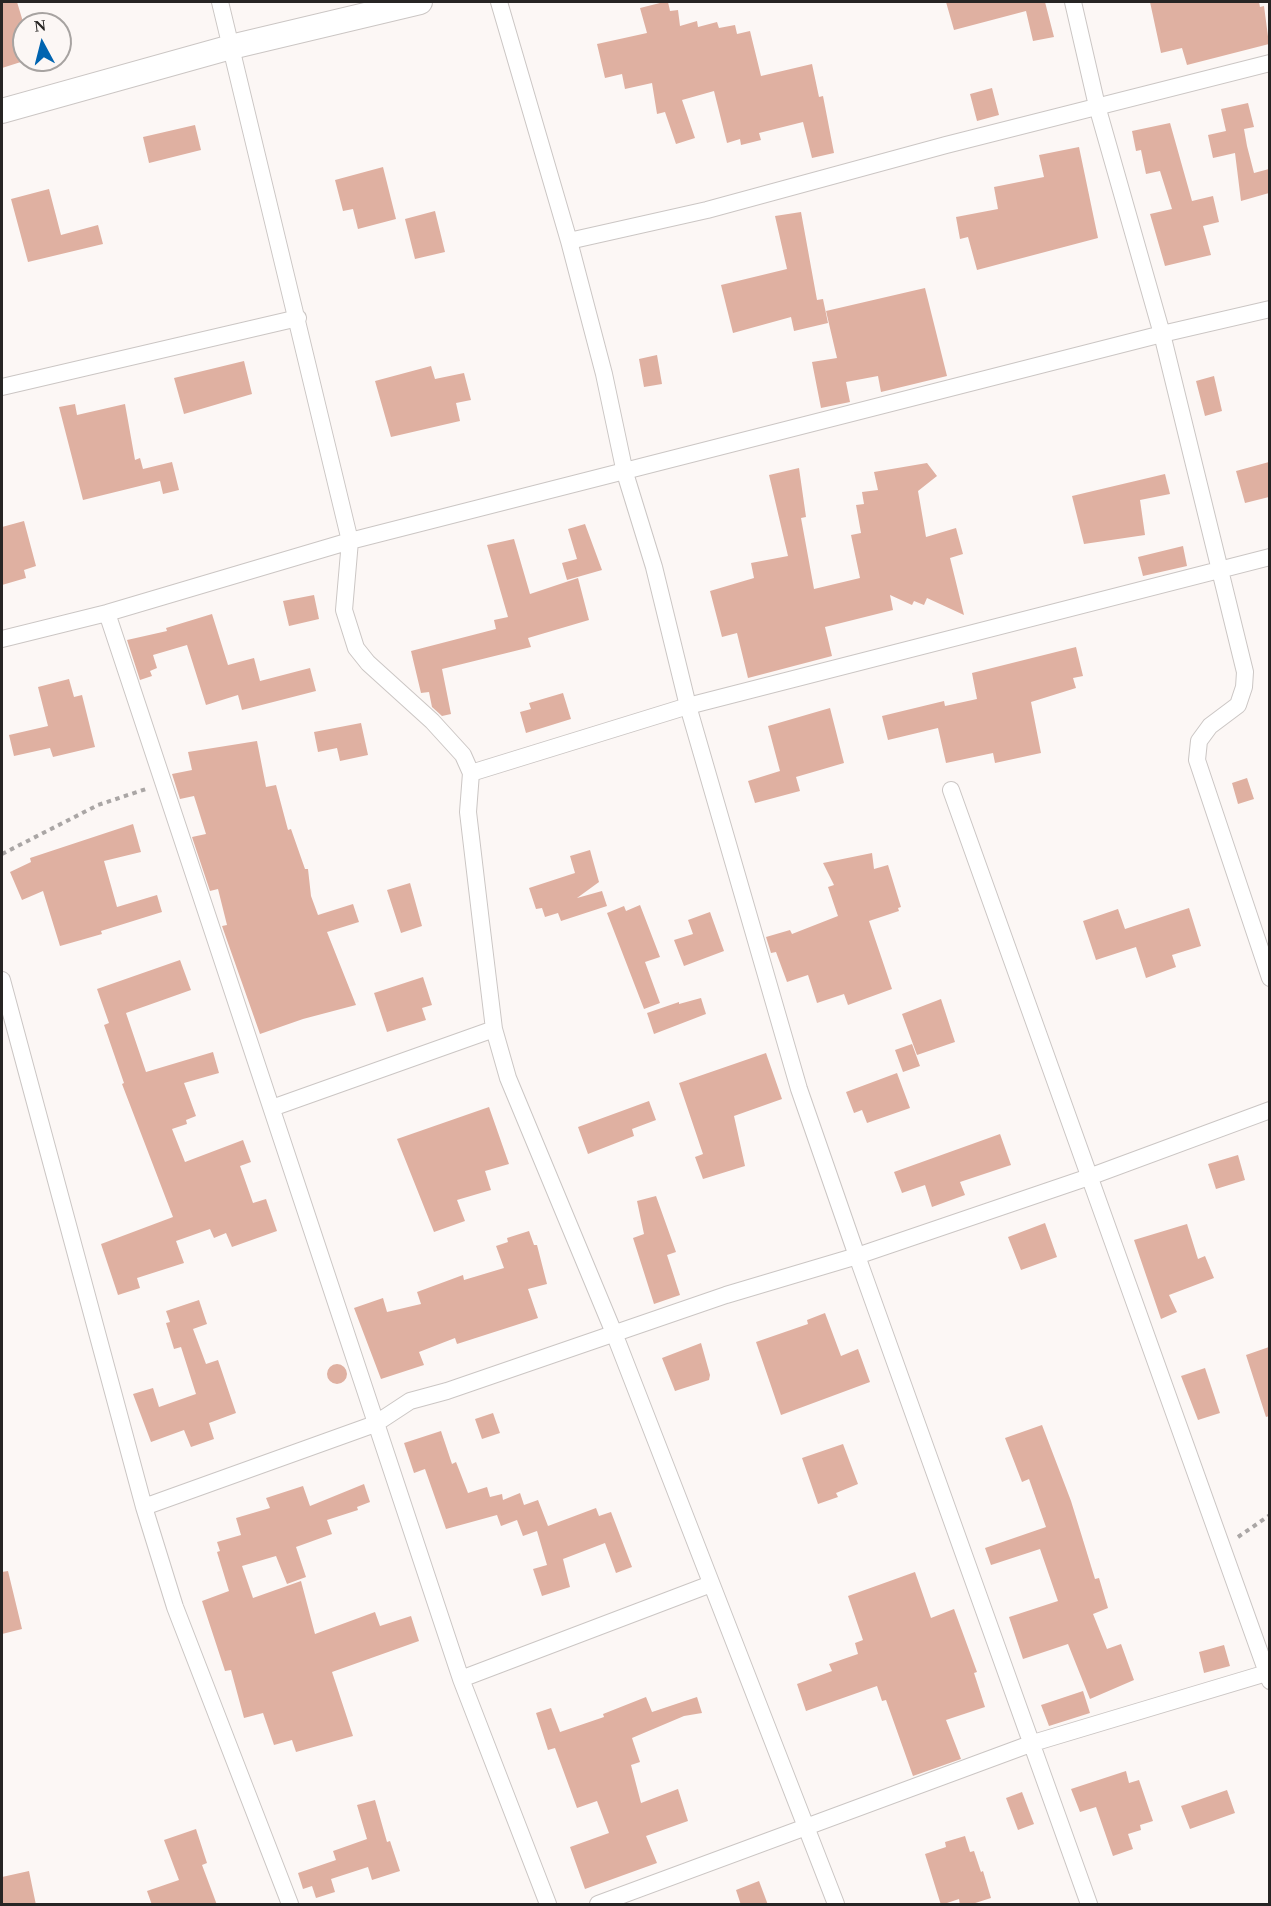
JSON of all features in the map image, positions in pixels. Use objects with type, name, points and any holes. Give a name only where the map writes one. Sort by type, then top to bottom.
[{"type":"street","points":[[220,2],[350,541],[344,610],[356,648],[368,663],[432,720],[463,755],[471,773],[468,812],[494,1029],[508,1078],[614,1333],[836,1905]]},
{"type":"street","points":[[2,111],[231,47],[420,2]]},
{"type":"street","points":[[499,2],[569,241],[604,374],[626,473],[654,567],[688,706],[799,1089],[1089,1905]]},
{"type":"street","points":[[1073,2],[1098,106],[1162,334],[1245,672],[1244,687],[1238,705],[1210,726],[1199,741],[1197,760],[1269,978]]},
{"type":"street","points":[[569,241],[707,210],[1269,63]]},
{"type":"street","points":[[2,639],[107,613],[350,541],[626,473],[1162,334],[1269,309]]},
{"type":"street","points":[[2,387],[298,318]]},
{"type":"street","points":[[471,773],[688,706],[1269,557]]},
{"type":"street","points":[[107,613],[461,1679],[548,1905]]},
{"type":"street","points":[[598,1905],[1033,1743],[1269,1675],[951,790]]},
{"type":"street","points":[[2,980],[144,1507],[175,1607],[290,1905]]},
{"type":"street","points":[[272,1108],[494,1029]]},
{"type":"street","points":[[144,1507],[375,1424],[410,1401],[447,1391],[726,1295],[857,1256],[1089,1177],[1269,1110]]},
{"type":"street","points":[[461,1679],[711,1584]]},
{"type":"path","points":[[2,854],[98,805],[164,783]]},
{"type":"path","points":[[1222,1548],[1269,1515]]},
{"type":"building","points":[[2,2],[17,2],[20,12],[12,12],[12,65],[2,68]]},
{"type":"building","points":[[668,2],[670,11],[678,10],[680,26],[697,21],[698,27],[717,22],[719,28],[735,25],[737,34],[750,31],[761,76],[812,64],[819,97],[823,96],[834,153],[812,158],[803,122],[759,133],[761,140],[741,145],[740,139],[727,143],[714,91],[682,100],[695,138],[676,144],[665,112],[657,114],[652,83],[625,89],[622,74],[605,78],[597,44],[647,33],[640,8]]},
{"type":"building","points":[[946,2],[1045,2],[1054,37],[1033,41],[1026,11],[954,30]]},
{"type":"building","points":[[1150,2],[1259,2],[1260,7],[1264,6],[1269,44],[1187,65],[1182,48],[1161,53]]},
{"type":"building","points":[[992,88],[999,115],[977,121],[970,94]]},
{"type":"building","points":[[1248,103],[1254,127],[1244,129],[1247,146],[1254,173],[1269,169],[1269,193],[1241,201],[1235,153],[1213,158],[1208,135],[1226,131],[1221,109]]},
{"type":"building","points":[[1170,123],[1192,201],[1213,196],[1219,222],[1203,226],[1211,255],[1165,266],[1150,214],[1172,209],[1160,171],[1146,174],[1141,150],[1136,151],[1132,131]]},
{"type":"building","points":[[195,125],[201,150],[149,163],[143,137]]},
{"type":"building","points":[[1079,147],[1098,238],[977,270],[968,237],[960,239],[956,217],[998,209],[994,187],[1044,177],[1039,155]]},
{"type":"building","points":[[383,167],[396,219],[358,229],[353,209],[343,211],[335,180]]},
{"type":"building","points":[[49,189],[61,235],[98,225],[103,244],[28,262],[11,199]]},
{"type":"building","points":[[435,211],[445,252],[415,259],[405,219]]},
{"type":"building","points":[[801,212],[817,300],[823,299],[828,323],[794,331],[791,317],[733,333],[721,285],[787,269],[775,216]]},
{"type":"building","points":[[925,288],[947,376],[881,392],[878,376],[846,382],[850,402],[821,408],[812,362],[837,358],[826,311]]},
{"type":"building","points":[[657,355],[662,384],[644,387],[639,359]]},
{"type":"building","points":[[244,361],[252,394],[184,414],[174,378]]},
{"type":"building","points":[[431,366],[435,379],[464,373],[471,400],[456,403],[460,421],[391,437],[375,381]]},
{"type":"building","points":[[1214,376],[1222,411],[1205,416],[1196,381]]},
{"type":"building","points":[[75,404],[77,415],[125,404],[135,460],[140,458],[143,469],[172,462],[179,490],[163,494],[160,481],[83,500],[59,407]]},
{"type":"building","points":[[1269,462],[1269,497],[1245,503],[1236,471]]},
{"type":"building","points":[[927,463],[937,476],[918,491],[926,537],[956,528],[963,554],[950,558],[964,615],[927,598],[924,605],[914,601],[912,605],[890,595],[893,610],[825,627],[832,656],[748,678],[737,633],[722,637],[710,591],[754,578],[751,563],[788,556],[769,475],[799,468],[806,517],[801,518],[814,589],[860,578],[851,535],[861,533],[856,505],[864,504],[862,492],[878,490],[874,472]]},
{"type":"building","points":[[1165,474],[1170,494],[1140,500],[1145,535],[1084,544],[1072,496]]},
{"type":"building","points":[[24,521],[36,566],[24,570],[26,578],[2,585],[2,527]]},
{"type":"building","points":[[585,524],[602,570],[567,580],[562,563],[577,559],[568,529]]},
{"type":"building","points":[[514,539],[530,594],[578,578],[589,620],[528,638],[531,647],[442,669],[451,714],[442,716],[432,707],[429,692],[421,693],[411,651],[496,629],[494,620],[508,617],[487,545]]},
{"type":"building","points":[[1183,546],[1187,566],[1143,576],[1138,557]]},
{"type":"building","points":[[314,595],[319,619],[289,626],[283,601]]},
{"type":"building","points":[[212,614],[228,665],[254,658],[260,681],[310,668],[316,691],[242,710],[238,695],[206,705],[187,645],[153,655],[157,668],[150,671],[152,676],[140,680],[127,640],[167,631],[166,628]]},
{"type":"building","points":[[1076,647],[1083,676],[1073,678],[1076,688],[1031,702],[1041,753],[995,763],[993,753],[946,763],[938,728],[888,740],[882,716],[944,701],[945,706],[977,699],[972,673]]},
{"type":"building","points":[[69,679],[74,697],[82,695],[95,747],[53,757],[50,748],[14,756],[9,735],[48,726],[38,687]]},
{"type":"building","points":[[563,693],[571,719],[526,733],[520,712],[531,709],[529,703]]},
{"type":"building","points":[[830,708],[844,763],[796,777],[800,791],[755,803],[748,781],[780,771],[768,726]]},
{"type":"building","points":[[361,723],[368,755],[340,761],[337,748],[318,752],[314,732]]},
{"type":"building","points":[[257,741],[266,787],[276,785],[288,830],[291,829],[305,869],[308,869],[311,896],[318,915],[353,904],[359,922],[327,932],[356,1005],[303,1019],[260,1034],[222,926],[227,925],[218,889],[210,891],[192,837],[206,834],[194,796],[180,799],[172,774],[192,770],[188,752]]},
{"type":"building","points":[[1247,778],[1254,799],[1238,804],[1232,783]]},
{"type":"building","points":[[133,824],[141,852],[104,861],[117,907],[157,895],[162,912],[101,931],[102,934],[60,946],[43,891],[22,900],[10,872],[31,862],[30,858]]},
{"type":"building","points":[[590,850],[599,882],[577,898],[602,891],[607,906],[561,921],[558,913],[545,917],[542,908],[536,909],[529,888],[575,873],[570,856]]},
{"type":"building","points":[[872,853],[874,869],[888,865],[901,907],[898,908],[899,911],[869,921],[892,989],[848,1005],[844,994],[817,1003],[808,975],[787,982],[776,952],[771,953],[766,937],[790,930],[792,934],[838,916],[828,887],[834,885],[823,863]]},
{"type":"building","points":[[410,883],[422,926],[401,933],[387,890]]},
{"type":"building","points":[[640,905],[660,957],[645,962],[660,1003],[644,1009],[607,913],[624,906],[626,911]]},
{"type":"building","points":[[1189,908],[1201,946],[1172,955],[1176,967],[1146,978],[1136,947],[1096,960],[1083,921],[1118,909],[1125,929]]},
{"type":"building","points":[[710,912],[724,951],[684,966],[674,940],[693,934],[688,920]]},
{"type":"building","points":[[180,960],[191,990],[126,1013],[146,1072],[213,1052],[219,1073],[184,1083],[196,1116],[186,1120],[187,1124],[172,1129],[185,1162],[243,1140],[251,1162],[240,1166],[253,1203],[266,1199],[277,1231],[232,1247],[226,1233],[214,1238],[210,1229],[176,1241],[184,1263],[137,1278],[140,1288],[118,1295],[101,1244],[173,1217],[122,1084],[124,1083],[104,1025],[109,1023],[97,989]]},
{"type":"building","points":[[423,977],[432,1005],[422,1008],[426,1020],[387,1032],[374,993]]},
{"type":"building","points":[[701,998],[706,1014],[654,1034],[647,1013],[679,1002],[679,1004]]},
{"type":"building","points":[[941,999],[955,1042],[917,1055],[902,1014]]},
{"type":"building","points":[[912,1044],[920,1066],[903,1072],[895,1050]]},
{"type":"building","points":[[766,1053],[782,1099],[734,1116],[745,1166],[703,1179],[695,1157],[703,1154],[679,1083]]},
{"type":"building","points":[[897,1073],[910,1108],[867,1123],[862,1110],[854,1113],[846,1092]]},
{"type":"building","points":[[649,1101],[656,1120],[632,1129],[634,1136],[588,1154],[578,1127]]},
{"type":"building","points":[[489,1107],[509,1164],[485,1171],[491,1190],[457,1200],[465,1221],[434,1232],[397,1139]]},
{"type":"building","points":[[1000,1134],[1011,1165],[960,1182],[965,1195],[932,1207],[925,1185],[902,1193],[894,1172]]},
{"type":"building","points":[[1238,1155],[1245,1180],[1216,1189],[1208,1164]]},
{"type":"building","points":[[656,1196],[676,1252],[667,1255],[680,1295],[654,1304],[633,1238],[644,1234],[637,1201]]},
{"type":"building","points":[[1045,1223],[1057,1257],[1021,1270],[1008,1237]]},
{"type":"building","points":[[1187,1224],[1198,1259],[1205,1256],[1214,1278],[1169,1295],[1177,1312],[1161,1319],[1134,1240]]},
{"type":"building","points":[[529,1231],[534,1245],[537,1245],[547,1284],[528,1289],[538,1318],[457,1344],[455,1338],[419,1352],[424,1365],[381,1379],[354,1308],[383,1298],[387,1312],[421,1304],[417,1292],[463,1275],[464,1280],[504,1268],[496,1246],[508,1242],[507,1238]]},
{"type":"building","points":[[199,1300],[207,1324],[193,1329],[206,1364],[218,1360],[236,1413],[209,1423],[214,1439],[191,1447],[184,1430],[151,1442],[133,1394],[153,1388],[159,1407],[196,1394],[181,1347],[174,1349],[166,1323],[170,1322],[166,1311]]},
{"type":"building","points":[[825,1313],[841,1356],[858,1349],[870,1382],[781,1415],[756,1342],[808,1324],[807,1320]]},
{"type":"building","points":[[701,1343],[710,1375],[709,1380],[675,1391],[662,1358]]},
{"type":"building","points":[[1269,1347],[1269,1416],[1266,1417],[1246,1355]]},
{"type":"building","points":[[337,1364],[344,1367],[347,1374],[344,1381],[337,1384],[330,1381],[327,1374],[330,1367]]},
{"type":"building","points":[[1205,1368],[1220,1413],[1198,1420],[1181,1376]]},
{"type":"building","points":[[493,1413],[500,1433],[482,1439],[475,1419]]},
{"type":"building","points":[[1042,1425],[1071,1501],[1095,1579],[1099,1578],[1108,1608],[1093,1614],[1107,1649],[1121,1644],[1134,1680],[1090,1699],[1068,1644],[1023,1659],[1009,1617],[1058,1601],[1040,1549],[991,1565],[985,1548],[1046,1527],[1029,1479],[1022,1482],[1005,1438]]},
{"type":"building","points":[[441,1431],[452,1464],[456,1462],[468,1493],[487,1487],[490,1497],[502,1494],[503,1500],[520,1493],[524,1505],[538,1500],[548,1526],[596,1508],[599,1516],[611,1512],[632,1567],[616,1573],[605,1543],[563,1559],[570,1587],[542,1596],[533,1569],[547,1565],[537,1531],[523,1536],[517,1520],[501,1526],[497,1515],[446,1529],[425,1469],[414,1473],[404,1443]]},
{"type":"building","points":[[843,1444],[858,1484],[836,1493],[838,1497],[818,1504],[802,1458]]},
{"type":"building","points":[[364,1484],[370,1502],[357,1507],[358,1510],[327,1520],[332,1534],[296,1547],[306,1577],[287,1584],[276,1556],[242,1566],[253,1598],[301,1581],[315,1634],[375,1612],[380,1626],[411,1616],[419,1641],[332,1672],[353,1736],[296,1752],[292,1740],[274,1745],[263,1713],[244,1718],[231,1670],[225,1671],[202,1601],[229,1591],[217,1552],[220,1551],[217,1542],[241,1535],[236,1518],[270,1508],[266,1498],[303,1486],[310,1506]]},
{"type":"building","points":[[8,1571],[22,1629],[2,1634],[2,1572]]},
{"type":"building","points":[[915,1572],[931,1618],[954,1609],[977,1672],[974,1673],[985,1707],[946,1720],[961,1759],[913,1776],[886,1700],[882,1701],[877,1686],[806,1711],[797,1684],[832,1671],[829,1664],[858,1654],[855,1643],[863,1640],[848,1596]]},
{"type":"building","points":[[1224,1645],[1230,1666],[1204,1673],[1199,1652]]},
{"type":"building","points":[[1083,1691],[1090,1713],[1049,1726],[1041,1705]]},
{"type":"building","points":[[646,1697],[652,1712],[697,1697],[702,1713],[684,1716],[632,1738],[640,1762],[631,1765],[641,1803],[678,1789],[688,1821],[646,1836],[657,1863],[585,1889],[570,1847],[609,1833],[597,1801],[577,1808],[555,1748],[548,1750],[536,1713],[551,1708],[560,1732],[604,1717],[603,1714]]},
{"type":"building","points":[[1126,1771],[1129,1783],[1139,1780],[1153,1821],[1140,1825],[1141,1830],[1128,1834],[1133,1849],[1113,1856],[1096,1807],[1080,1812],[1071,1789]]},
{"type":"building","points":[[1227,1790],[1235,1813],[1190,1829],[1181,1806]]},
{"type":"building","points":[[1022,1792],[1034,1824],[1018,1830],[1006,1798]]},
{"type":"building","points":[[375,1800],[387,1842],[390,1841],[400,1871],[372,1880],[368,1867],[331,1879],[335,1892],[316,1898],[312,1886],[303,1889],[298,1873],[336,1860],[333,1851],[367,1839],[357,1805]]},
{"type":"building","points":[[196,1829],[207,1863],[202,1865],[217,1905],[152,1905],[147,1891],[179,1880],[164,1840]]},
{"type":"building","points":[[965,1836],[970,1852],[974,1851],[981,1872],[983,1871],[991,1898],[969,1905],[960,1905],[959,1899],[941,1905],[925,1854],[946,1847],[945,1842]]},
{"type":"building","points":[[29,1871],[36,1905],[2,1905],[2,1877]]},
{"type":"building","points":[[759,1881],[768,1905],[741,1905],[736,1890]]}]
